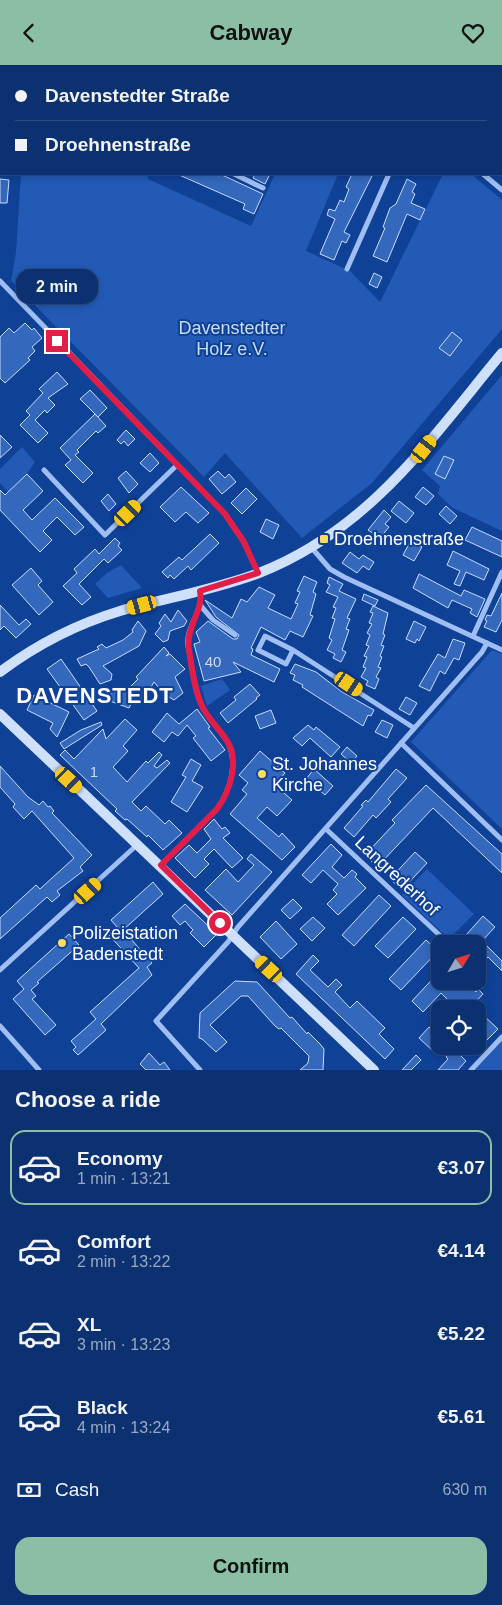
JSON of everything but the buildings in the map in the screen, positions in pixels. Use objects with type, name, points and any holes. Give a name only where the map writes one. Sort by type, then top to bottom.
[{"type":"street","points":[[236,175],[263,188]]},
{"type":"street","points":[[347,269],[388,175]]},
{"type":"street","points":[[483,175],[502,190]]},
{"type":"street","points":[[0,281],[236,528],[258,573]]},
{"type":"street","points":[[0,673],[34,649],[81,625],[120,611],[200,591],[258,573],[311,547],[358,514],[393,484],[502,353]]},
{"type":"street","points":[[44,470],[105,535],[177,465]]},
{"type":"street","points":[[311,547],[330,569],[344,577],[502,650]]},
{"type":"street","points":[[473,636],[502,572]]},
{"type":"street","points":[[161,865],[220,805],[232,771],[231,749],[202,705],[187,638],[202,598],[200,591]]},
{"type":"street","points":[[200,605],[214,620],[235,635]]},
{"type":"street","points":[[294,650],[286,664],[258,651],[265,636],[294,650],[414,728]]},
{"type":"street","points":[[200,1070],[156,1021],[482,652],[487,643]]},
{"type":"street","points":[[0,713],[374,1070]]},
{"type":"street","points":[[401,743],[502,840]]},
{"type":"street","name":"Langrederhof","points":[[326,829],[439,935]]},
{"type":"street","points":[[0,970],[139,844]]},
{"type":"street","points":[[0,1027],[39,1070]]},
{"type":"street","points":[[470,1070],[502,1037]]},
{"type":"green space","name":"Davenstedter Holz e.V.","points":[[21,175],[148,175],[148,179],[251,226],[275,175],[338,175],[306,251],[350,271],[380,302],[443,175],[472,175],[502,200],[502,329],[372,483],[302,538],[225,453],[204,477],[11,281],[16,252]]},
{"type":"green space","points":[[502,375],[502,531],[453,508],[438,494],[440,486],[422,470]]},
{"type":"green space","points":[[22,447],[35,462],[27,474],[8,492],[0,483],[0,469]]},
{"type":"green space","points":[[121,565],[142,588],[108,598],[95,584],[107,573]]},
{"type":"green space","points":[[492,650],[502,654],[502,829],[411,742]]},
{"type":"green space","points":[[222,679],[230,690],[207,706],[201,686]]},
{"type":"green space","points":[[427,869],[474,914],[453,935],[445,935],[402,895]]},
{"type":"green space","points":[[502,1041],[502,1070],[474,1070]]},
{"type":"place","name":"Droehnenstraße","points":[[324,539]]},
{"type":"place","name":"St. Johannes Kirche","points":[[262,774]]},
{"type":"place","name":"Polizeistation Badenstedt","points":[[62,943]]},
{"type":"district","name":"DAVENSTEDT","points":[[95,695]]},
{"type":"route","points":[[57,341],[225,514],[244,542],[258,573],[200,591],[202,598],[187,638],[198,697],[207,716],[228,742],[233,761],[232,771],[223,801],[217,809],[161,865],[220,923]]}]
